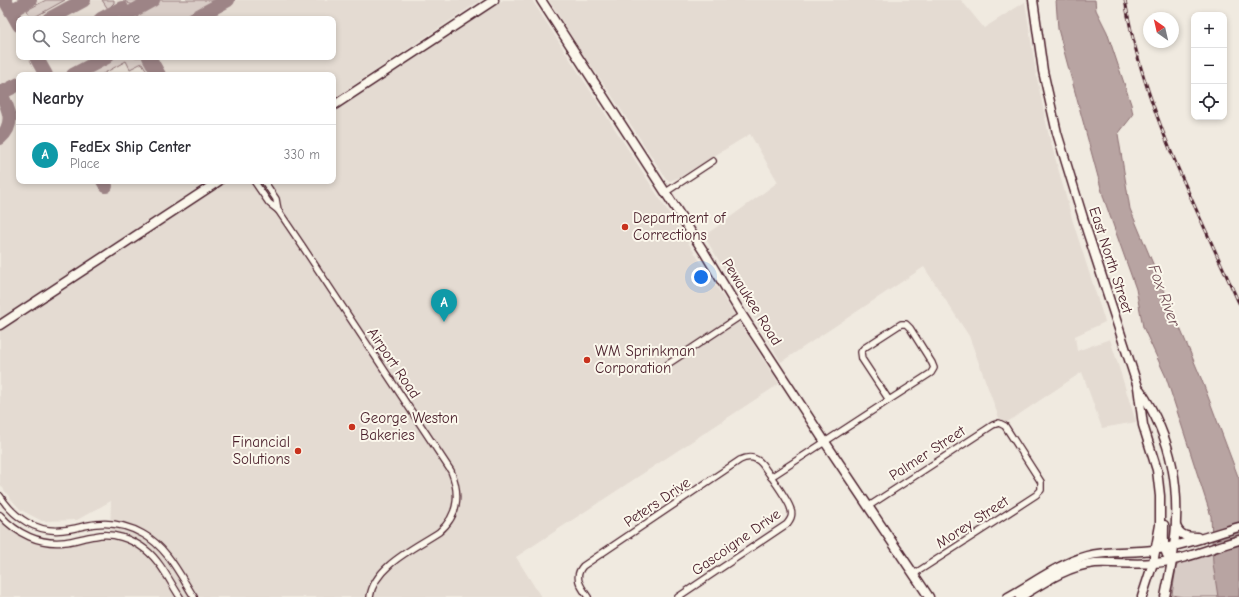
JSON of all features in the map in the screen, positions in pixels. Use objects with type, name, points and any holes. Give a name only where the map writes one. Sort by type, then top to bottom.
[{"type":"main road","points":[[336,104],[494,0]]},
{"type":"main road","name":"Pewaukee Road","points":[[542,0],[666,192],[742,315],[929,597]]},
{"type":"main road","name":"East North Street","points":[[1033,0],[1043,71],[1059,140],[1138,387],[1143,425],[1157,470],[1160,496],[1160,525],[1153,563],[1142,597]]},
{"type":"main road","points":[[0,325],[214,184]]},
{"type":"main road","name":"East North Street","points":[[1138,387],[1158,420],[1171,462],[1175,489],[1176,524],[1169,549]]},
{"type":"main road","points":[[1153,456],[1161,472],[1165,495],[1171,560],[1165,597]]},
{"type":"main road","points":[[1176,524],[1182,535],[1206,543],[1239,532]]},
{"type":"main road","points":[[1020,597],[1065,571],[1083,565],[1103,563],[1153,563],[1171,560],[1239,527]]},
{"type":"main road","points":[[1008,597],[1059,567],[1086,556],[1106,552],[1133,552],[1169,549],[1206,543],[1239,540]]},
{"type":"main road","points":[[1153,563],[1169,549]]},
{"type":"street","points":[[666,192],[713,161]]},
{"type":"street","name":"Airport Road","points":[[256,184],[269,203],[278,210],[451,471],[456,486],[456,504],[451,518],[446,525],[439,532],[384,569],[375,581],[370,597]]},
{"type":"street","name":"Airport Road","points":[[266,184],[276,199],[278,210]]},
{"type":"street","points":[[668,364],[742,315]]},
{"type":"street","points":[[771,477],[931,373],[934,368],[932,362],[914,333],[906,324],[897,326],[864,348],[861,352],[862,359],[889,400]]},
{"type":"street","name":"Morey Street","points":[[914,574],[1036,495],[1042,488],[1041,482],[1005,426],[999,423]]},
{"type":"street","name":"Palmer Street","points":[[869,506],[993,425],[999,423]]},
{"type":"street","name":"Peters Drive","points":[[588,597],[578,580],[578,573],[583,566],[740,460],[748,457],[757,459],[771,477]]},
{"type":"street","name":"Gascoigne Drive","points":[[678,597],[787,524],[790,520],[792,512],[791,508],[771,477]]},
{"type":"street","points":[[0,496],[13,512],[28,524],[38,528],[54,531],[100,524],[118,524],[144,535],[161,548],[194,597]]},
{"type":"street","points":[[0,516],[12,527],[29,537],[38,540],[58,542],[100,535],[121,537],[138,544],[149,552],[157,562],[180,597]]},
{"type":"street","points":[[28,524],[29,537]]},
{"type":"street","points":[[100,524],[100,535]]},
{"type":"street","points":[[172,584],[182,578]]},
{"type":"shaded area","points":[[0,0],[481,0],[336,97],[336,72],[16,72],[16,184],[203,184],[0,319]]},
{"type":"shaded area","points":[[46,0],[65,0],[36,16],[30,16],[27,10]]},
{"type":"shaded area","points":[[102,0],[114,0],[114,3],[108,9]]},
{"type":"shaded area","points":[[124,0],[146,0],[140,3],[129,4]]},
{"type":"shaded area","points":[[159,0],[219,0],[190,16],[138,16],[142,9]]},
{"type":"shaded area","points":[[503,0],[532,0],[779,384],[516,557],[541,597],[0,597],[0,521],[12,531],[37,542],[110,537],[111,501],[77,520],[42,521],[21,510],[0,484],[0,328],[87,270],[150,232],[175,212],[223,184],[336,184],[336,107]]},
{"type":"shaded area","points":[[549,0],[961,0],[984,28],[1025,2],[1036,73],[1048,132],[1073,222],[1105,322],[1075,336],[1077,351],[1110,339],[1136,422],[1102,428],[1082,372],[1006,423],[999,418],[969,336],[924,267],[781,362],[704,236],[778,182],[750,134],[680,177],[670,181],[667,180],[584,56]]},
{"type":"shaded area","points":[[106,60],[147,60],[152,69],[152,71],[147,72],[142,63],[130,69],[126,61],[106,72],[84,72]]},
{"type":"shaded area","points":[[1239,542],[1239,597],[1183,597],[1172,595],[1176,567],[1180,562]]},
{"type":"water","name":"Fox River","points":[[1056,0],[1095,0],[1096,10],[1107,32],[1131,104],[1133,115],[1118,134],[1130,209],[1201,378],[1239,479],[1239,597],[1218,597],[1213,564],[1211,516],[1166,377],[1143,327],[1136,289],[1104,199],[1058,29]]},
{"type":"taxiway","points":[[5,0],[16,20]]},
{"type":"taxiway","points":[[11,11],[30,0]]},
{"type":"taxiway","points":[[55,16],[84,0]]},
{"type":"taxiway","points":[[126,15],[153,0]]},
{"type":"taxiway","points":[[199,16],[228,0]]},
{"type":"taxiway","points":[[107,16],[122,8]]},
{"type":"taxiway","points":[[38,60],[44,72]]},
{"type":"taxiway","points":[[79,72],[101,60]]},
{"type":"taxiway","points":[[151,60],[157,72]]},
{"type":"taxiway","points":[[1,93],[16,86]]},
{"type":"taxiway","points":[[0,92],[6,104],[9,116],[8,127],[0,138]]},
{"type":"railway","points":[[1125,0],[1133,40],[1157,117],[1188,192],[1239,303]]},
{"type":"place","name":"Department of Corrections","points":[[625,227]]},
{"type":"place","name":"FedEx Ship Center","points":[[444,322]]},
{"type":"place","name":"WM Sprinkman Corporation","points":[[587,360]]},
{"type":"place","name":"George Weston Bakeries","points":[[352,427]]},
{"type":"place","name":"Financial Solutions","points":[[298,451]]}]
